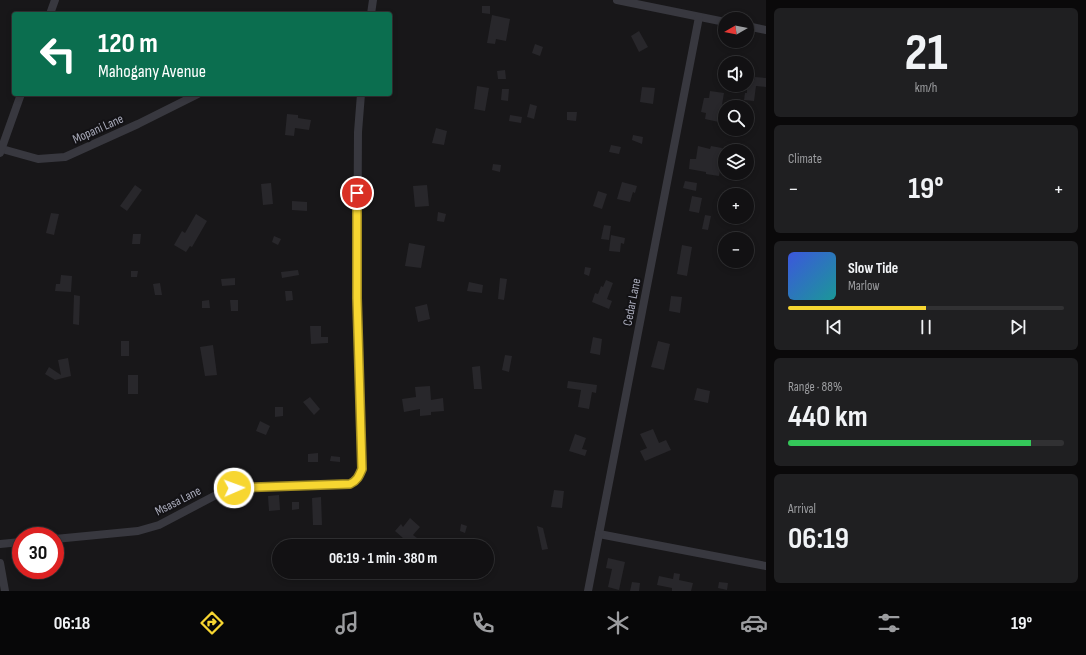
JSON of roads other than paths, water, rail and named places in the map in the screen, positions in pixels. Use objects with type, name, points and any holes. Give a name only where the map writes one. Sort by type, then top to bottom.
[{"type":"street","points":[[51,12],[55,0]]},
{"type":"street","points":[[371,12],[373,0]]},
{"type":"street","points":[[617,0],[718,21]]},
{"type":"street","name":"Cedar Lane","points":[[588,591],[699,17]]},
{"type":"street","points":[[754,27],[766,30]]},
{"type":"street","points":[[1,151],[20,96]]},
{"type":"street","name":"Mopani Lane","points":[[1,151],[38,159],[65,157],[138,124],[194,96]]},
{"type":"street","name":"Msasa Lane","points":[[64,537],[138,531],[160,525],[216,495],[234,488],[350,484],[359,477],[362,469],[357,298],[358,132],[361,96]]},
{"type":"street","points":[[599,534],[766,566]]},
{"type":"street","points":[[0,544],[12,543]]},
{"type":"street","points":[[0,563],[5,591]]}]
